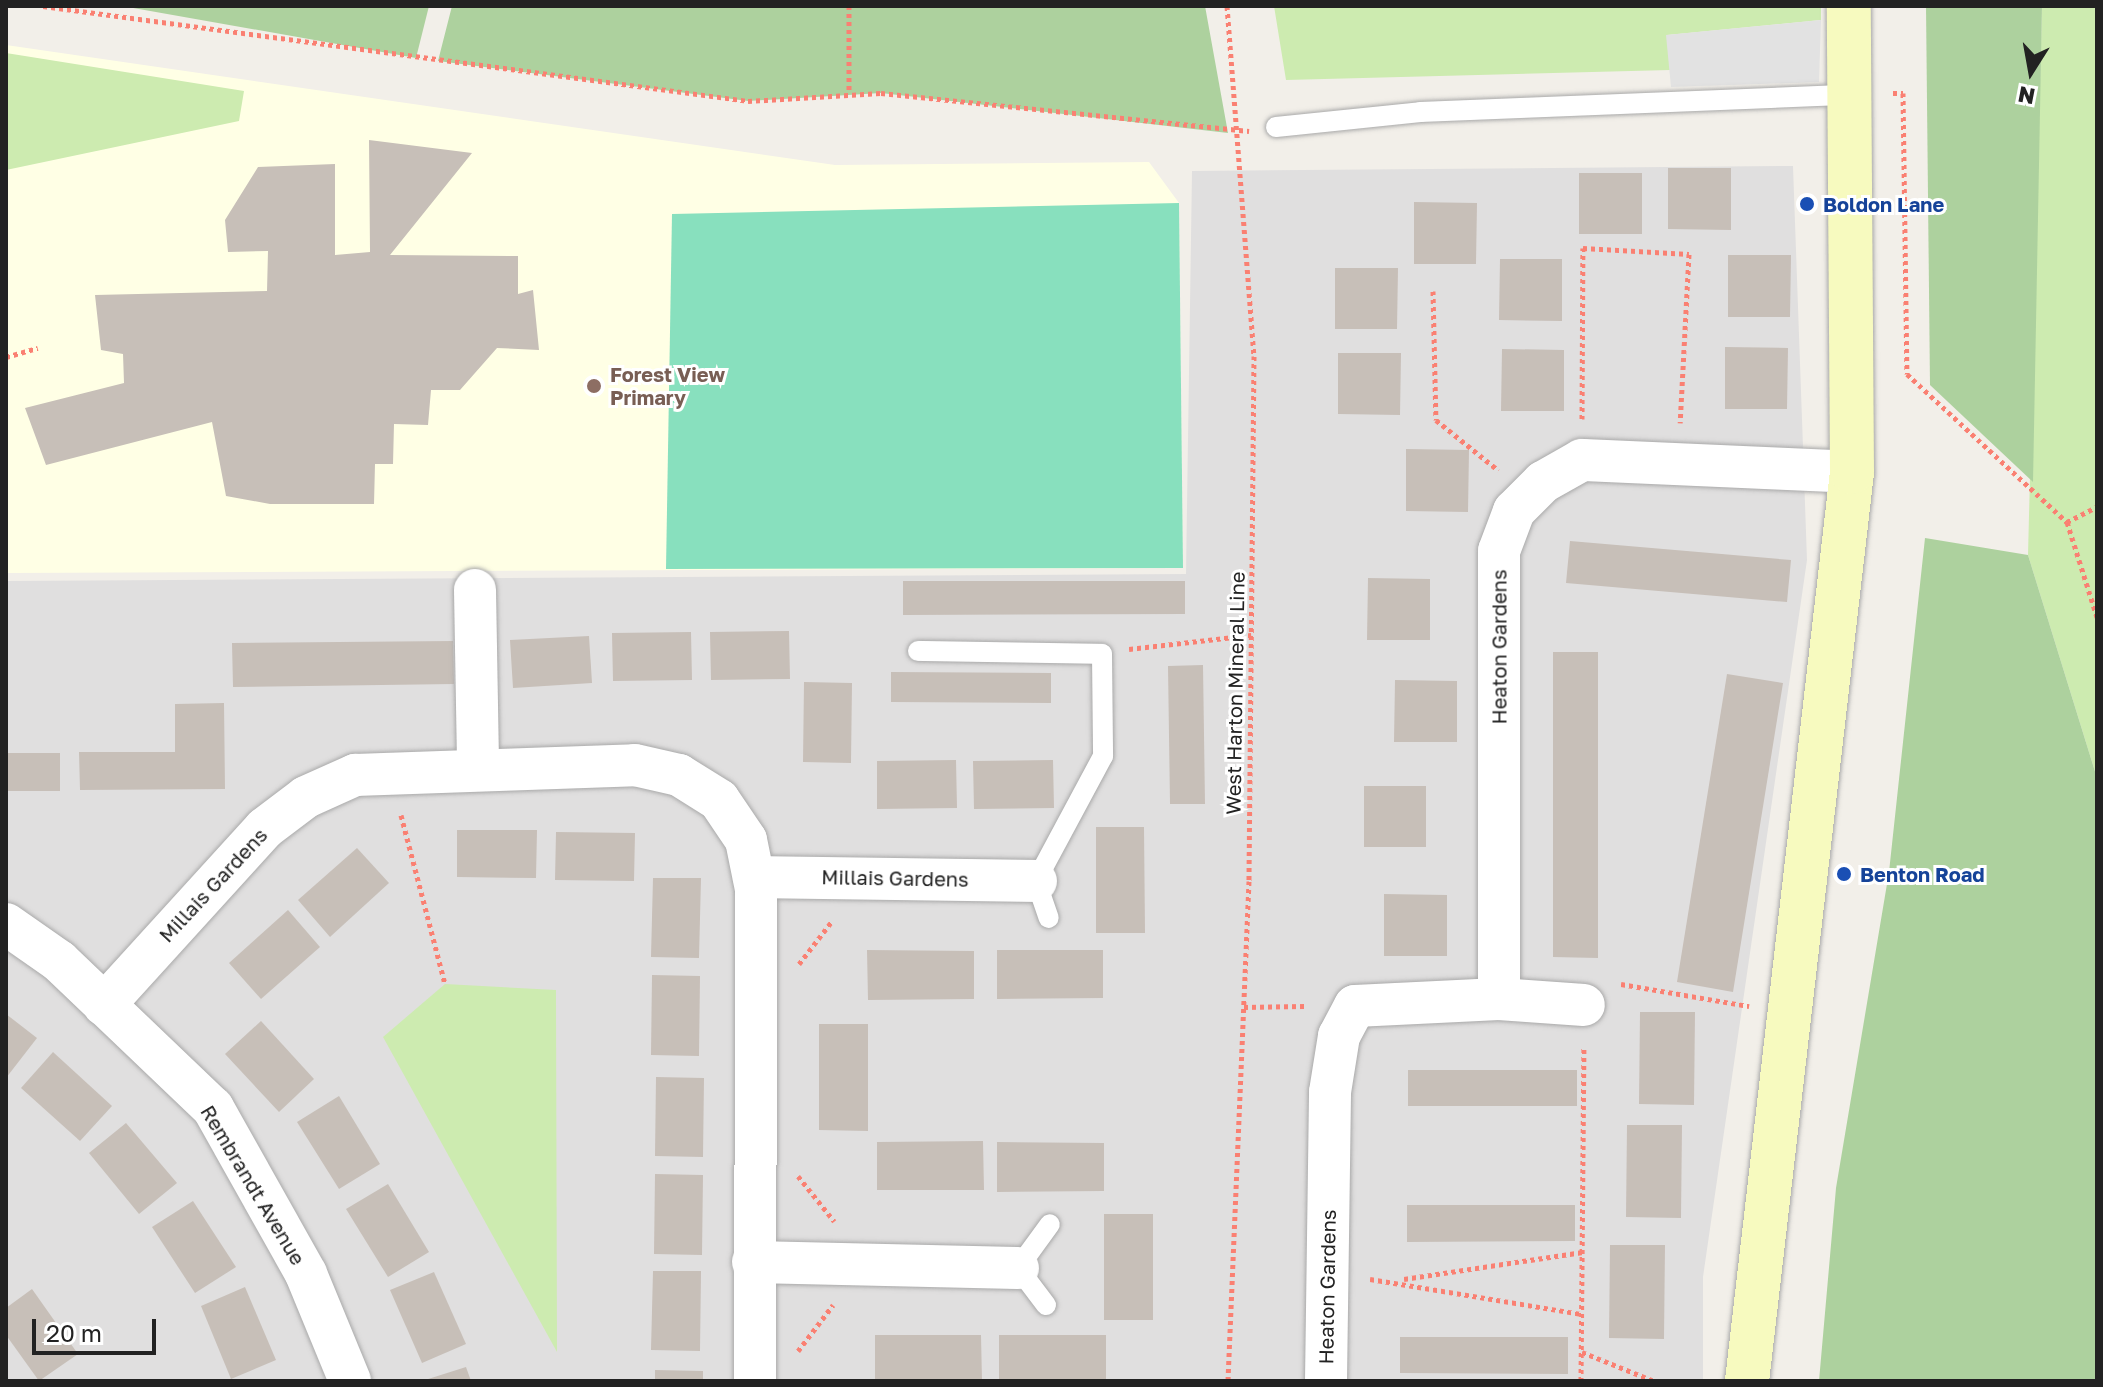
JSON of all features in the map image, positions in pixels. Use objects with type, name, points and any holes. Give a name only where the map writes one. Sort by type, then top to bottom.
[{"type":"main road","points":[[1747,1381],[1786,1013],[1852,472],[1849,6]]},
{"type":"street","points":[[1582,460],[1852,472]]},
{"type":"street","name":"Heaton Gardens","points":[[1499,999],[1499,551],[1514,511],[1530,495],[1582,460]]},
{"type":"street","points":[[475,590],[478,768]]},
{"type":"street","name":"Millais Gardens","points":[[104,1005],[265,828],[306,797],[355,775],[390,771],[635,765],[679,775],[719,800],[746,840],[754,877],[755,1381]]},
{"type":"street","name":"Millais Gardens","points":[[754,877],[865,877],[1042,899]]},
{"type":"street","name":"Rembrandt Avenue","points":[[6,924],[104,1005],[213,1108],[306,1274],[350,1381]]},
{"type":"street","points":[[1355,1006],[1499,999],[1584,1005]]},
{"type":"street","name":"Heaton Gardens","points":[[1326,1381],[1330,1092],[1339,1036],[1355,1006]]},
{"type":"street","points":[[753,1262],[1018,1268]]},
{"type":"lane","points":[[1276,127],[1420,112],[1848,95]]},
{"type":"lane","points":[[918,651],[1102,654],[1103,756],[1042,899]]},
{"type":"lane","points":[[1046,1305],[1018,1268],[1050,1224]]},
{"type":"path","points":[[43,6],[748,101],[849,93],[1235,132]]},
{"type":"path","points":[[849,6],[849,93]]},
{"type":"path","name":"West Harton Mineral Line","points":[[1227,6],[1254,356],[1244,1007],[1228,1381]]},
{"type":"path","points":[[1848,95],[1903,93],[1907,374],[2067,522],[2097,617]]},
{"type":"path","points":[[1582,460],[1583,248],[1689,254],[1678,464]]},
{"type":"path","points":[[1433,291],[1436,420],[1530,495]]},
{"type":"path","points":[[6,357],[38,348]]},
{"type":"path","points":[[2067,522],[2097,507]]},
{"type":"path","points":[[1102,654],[1188,637],[1251,635]]},
{"type":"path","points":[[390,771],[445,984]]},
{"type":"path","points":[[752,1025],[865,877]]},
{"type":"path","points":[[1581,1381],[1584,1005],[1587,978],[1786,1013]]},
{"type":"path","points":[[1244,1007],[1355,1006]]},
{"type":"path","points":[[1399,1280],[1583,1252]]},
{"type":"path","points":[[1327,1277],[1399,1280],[1582,1314]]},
{"type":"path","points":[[1582,1352],[1654,1381]]},
{"type":"shaded area","points":[[1821,20],[1819,82],[1671,87],[1666,35]]},
{"type":"shaded area","name":"Forest View Primary","points":[[6,45],[835,165],[1149,162],[1179,203],[1183,568],[6,573]]},
{"type":"shaded area","points":[[1793,166],[1807,560],[1703,1277],[1703,1381],[6,1381],[6,581],[1186,574],[1192,171]]},
{"type":"green space","points":[[122,6],[429,6],[416,58]]},
{"type":"green space","points":[[452,6],[1205,6],[1228,133],[881,93],[748,101],[438,61]]},
{"type":"green space","points":[[1274,6],[1821,6],[1821,20],[1667,35],[1670,70],[1286,80]]},
{"type":"green space","points":[[1926,6],[2042,6],[2033,482],[1930,385]]},
{"type":"green space","points":[[2042,6],[2097,6],[2097,778],[2028,555]]},
{"type":"green space","points":[[6,53],[244,91],[239,121],[6,170]]},
{"type":"green space","points":[[1179,203],[1183,568],[666,569],[672,214]]},
{"type":"green space","points":[[1925,538],[2028,555],[2097,778],[2097,1381],[1819,1381],[1836,1188],[1889,872]]},
{"type":"green space","points":[[445,984],[556,990],[557,1352],[383,1037]]},
{"type":"building","points":[[369,140],[472,153],[390,255],[518,256],[518,294],[533,290],[539,350],[497,348],[460,390],[431,390],[428,425],[394,424],[393,464],[375,464],[374,504],[270,504],[226,496],[212,422],[46,465],[25,408],[124,383],[123,354],[101,350],[95,295],[267,291],[268,251],[228,252],[225,220],[258,167],[335,164],[335,255],[370,252]]},
{"type":"building","points":[[1668,168],[1731,168],[1731,230],[1668,229]]},
{"type":"building","points":[[1579,173],[1642,173],[1642,234],[1579,234]]},
{"type":"building","points":[[1414,202],[1477,203],[1476,264],[1414,264]]},
{"type":"building","points":[[1728,255],[1791,255],[1790,317],[1728,317]]},
{"type":"building","points":[[1500,259],[1562,259],[1562,321],[1499,320]]},
{"type":"building","points":[[1335,268],[1398,268],[1397,329],[1335,329]]},
{"type":"building","points":[[1725,347],[1788,348],[1787,409],[1725,409]]},
{"type":"building","points":[[1502,349],[1564,350],[1564,411],[1501,411]]},
{"type":"building","points":[[1338,353],[1401,353],[1400,415],[1338,414]]},
{"type":"building","points":[[1406,449],[1469,450],[1468,512],[1406,511]]},
{"type":"building","points":[[1570,541],[1791,560],[1787,602],[1566,583]]},
{"type":"building","points":[[1368,578],[1430,579],[1430,640],[1367,640]]},
{"type":"building","points":[[903,581],[1185,581],[1185,614],[903,615]]},
{"type":"building","points":[[789,631],[790,679],[711,680],[710,632]]},
{"type":"building","points":[[691,632],[692,680],[613,681],[612,633]]},
{"type":"building","points":[[589,636],[592,683],[513,688],[510,640]]},
{"type":"building","points":[[453,641],[454,684],[233,687],[232,643]]},
{"type":"building","points":[[1553,652],[1598,652],[1598,958],[1553,957]]},
{"type":"building","points":[[1203,665],[1205,804],[1170,804],[1168,666]]},
{"type":"building","points":[[891,672],[1051,673],[1051,703],[891,702]]},
{"type":"building","points":[[1727,674],[1783,683],[1733,992],[1677,982]]},
{"type":"building","points":[[1395,680],[1457,681],[1457,742],[1394,742]]},
{"type":"building","points":[[804,682],[852,683],[851,763],[803,762]]},
{"type":"building","points":[[224,703],[225,789],[80,790],[79,752],[175,752],[175,704]]},
{"type":"building","points":[[6,753],[60,753],[60,791],[6,791]]},
{"type":"building","points":[[956,760],[957,808],[877,809],[877,761]]},
{"type":"building","points":[[1053,760],[1054,808],[974,809],[973,761]]},
{"type":"building","points":[[1364,786],[1426,786],[1426,847],[1364,847]]},
{"type":"building","points":[[1096,827],[1144,827],[1145,933],[1096,933]]},
{"type":"building","points":[[457,830],[537,830],[536,878],[457,877]]},
{"type":"building","points":[[556,832],[635,833],[634,881],[555,880]]},
{"type":"building","points":[[357,848],[389,883],[330,937],[298,900]]},
{"type":"building","points":[[653,878],[701,878],[699,958],[651,957]]},
{"type":"building","points":[[1384,894],[1447,895],[1447,956],[1384,956]]},
{"type":"building","points":[[288,910],[320,947],[261,999],[229,963]]},
{"type":"building","points":[[867,950],[974,951],[974,999],[868,1000]]},
{"type":"building","points":[[997,950],[1103,950],[1103,998],[997,999]]},
{"type":"building","points":[[652,975],[700,976],[699,1056],[651,1055]]},
{"type":"building","points":[[1640,1012],[1695,1012],[1694,1105],[1639,1104]]},
{"type":"building","points":[[6,1014],[37,1038],[6,1078]]},
{"type":"building","points":[[261,1021],[314,1079],[279,1112],[225,1054]]},
{"type":"building","points":[[819,1024],[868,1024],[868,1131],[819,1130]]},
{"type":"building","points":[[53,1052],[112,1106],[80,1141],[21,1088]]},
{"type":"building","points":[[1408,1070],[1577,1070],[1577,1106],[1408,1106]]},
{"type":"building","points":[[656,1077],[704,1078],[703,1157],[655,1156]]},
{"type":"building","points":[[339,1096],[380,1164],[339,1189],[297,1122]]},
{"type":"building","points":[[126,1123],[177,1183],[139,1214],[89,1153]]},
{"type":"building","points":[[1627,1125],[1682,1125],[1681,1218],[1626,1217]]},
{"type":"building","points":[[983,1141],[984,1190],[877,1190],[877,1142]]},
{"type":"building","points":[[997,1142],[1104,1143],[1104,1191],[997,1192]]},
{"type":"building","points":[[655,1174],[703,1175],[702,1255],[654,1254]]},
{"type":"building","points":[[388,1184],[429,1252],[388,1277],[346,1209]]},
{"type":"building","points":[[193,1201],[236,1267],[195,1293],[152,1227]]},
{"type":"building","points":[[1407,1205],[1575,1205],[1575,1241],[1407,1242]]},
{"type":"building","points":[[1104,1214],[1153,1214],[1153,1320],[1104,1320]]},
{"type":"building","points":[[1610,1245],[1665,1245],[1664,1339],[1609,1338]]},
{"type":"building","points":[[653,1271],[701,1271],[700,1351],[651,1350]]},
{"type":"building","points":[[434,1272],[466,1344],[422,1363],[390,1290]]},
{"type":"building","points":[[245,1287],[276,1360],[231,1379],[201,1306]]},
{"type":"building","points":[[32,1289],[78,1354],[39,1381],[6,1335],[6,1308]]},
{"type":"building","points":[[875,1335],[981,1335],[982,1381],[875,1381]]},
{"type":"building","points":[[999,1335],[1106,1335],[1106,1381],[999,1381]]},
{"type":"building","points":[[1400,1337],[1568,1337],[1568,1374],[1400,1373]]},
{"type":"building","points":[[466,1367],[471,1381],[425,1381],[425,1380]]},
{"type":"building","points":[[655,1370],[703,1371],[703,1381],[655,1381]]},
{"type":"place","name":"Boldon Lane","points":[[1807,204]]},
{"type":"place","name":"Forest View Primary","points":[[594,386]]},
{"type":"place","name":"Benton Road","points":[[1844,874]]}]
